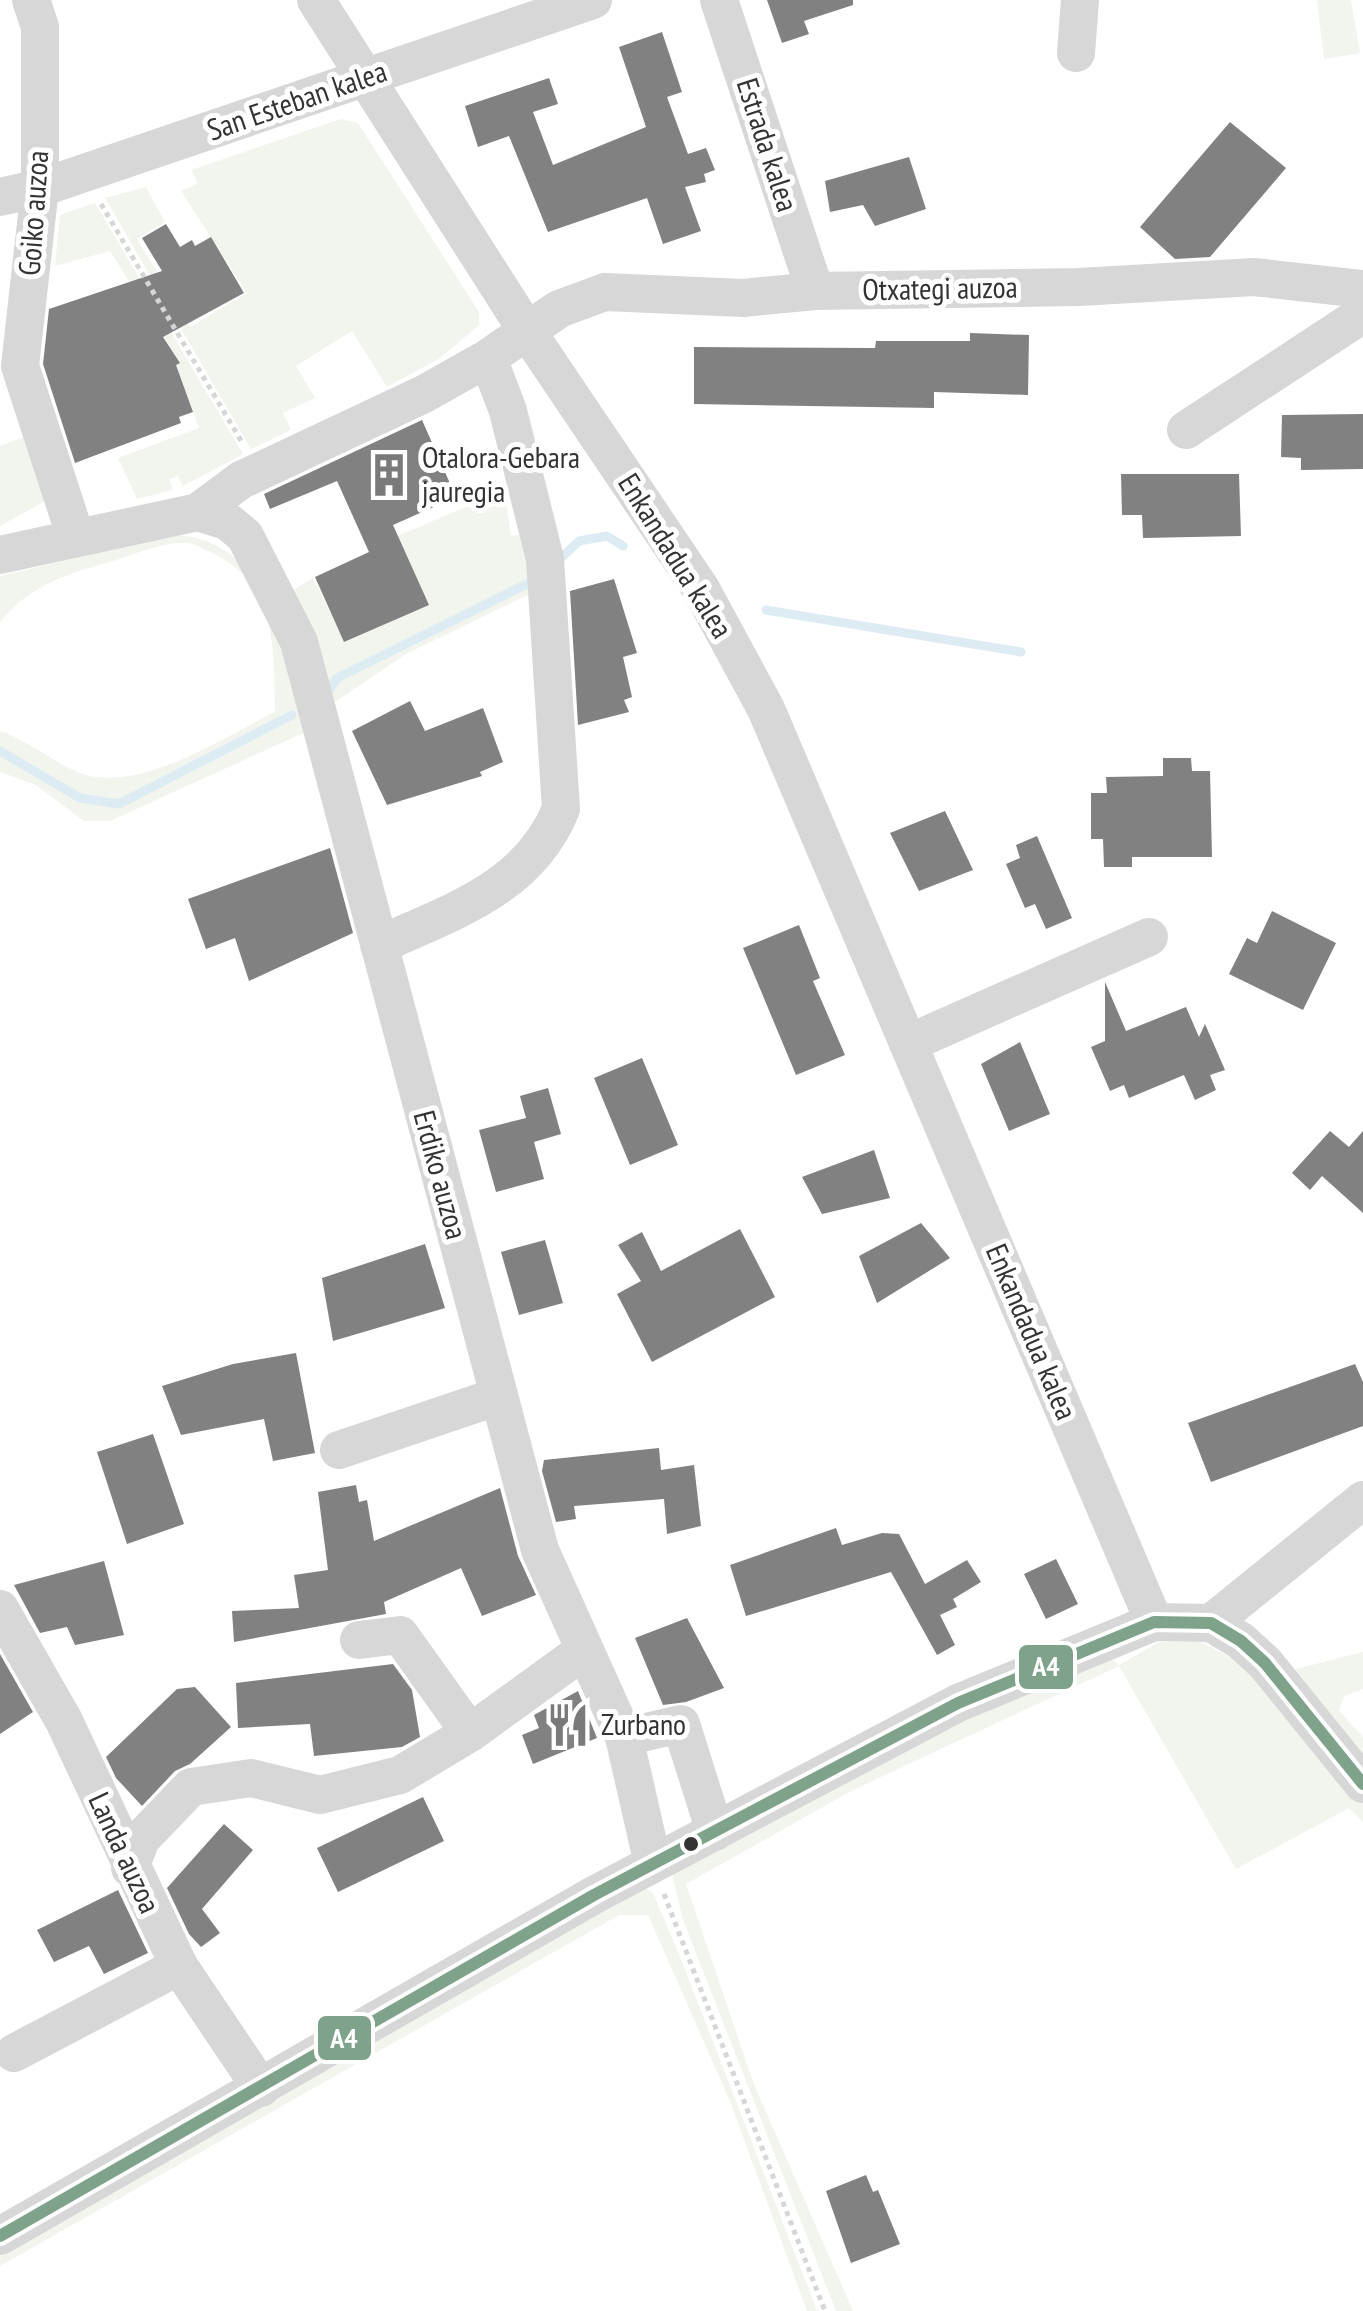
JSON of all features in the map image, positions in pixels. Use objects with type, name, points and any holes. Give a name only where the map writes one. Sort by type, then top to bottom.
[{"type":"street","name":"Goiko auzoa","points":[[31,0],[40,27],[40,188],[20,366],[76,538]]},
{"type":"street","name":"Enkandadua kalea","points":[[316,0],[527,331],[701,589],[757,692],[1154,1622]]},
{"type":"street","name":"San Esteban kalea","points":[[0,196],[40,188],[593,0]]},
{"type":"street","name":"Estrada kalea","points":[[719,0],[815,291]]},
{"type":"street","points":[[1076,53],[1080,0]]},
{"type":"street","name":"Otxategi auzoa","points":[[527,331],[559,309],[604,292],[744,298],[815,291],[1079,287],[1254,277],[1363,289]]},
{"type":"street","points":[[1186,430],[1363,314]]},
{"type":"street","points":[[0,555],[198,512],[242,480],[424,394],[527,331]]},
{"type":"street","points":[[379,944],[486,896],[522,871],[548,840],[561,809],[545,559],[508,411],[488,358]]},
{"type":"street","name":"Erdiko auzoa","points":[[198,512],[227,521],[245,536],[298,642],[540,1550],[624,1737],[653,1864]]},
{"type":"street","points":[[909,1042],[1149,937]]},
{"type":"street","points":[[339,1450],[499,1396]]},
{"type":"street","points":[[1211,1622],[1363,1500]]},
{"type":"street","name":"Landa auzoa","points":[[0,1610],[64,1722],[179,1966],[261,2088]]},
{"type":"street","points":[[0,2236],[653,1864],[958,1703],[1154,1622],[1211,1622],[1265,1663],[1363,1784]]},
{"type":"street","points":[[358,1640],[400,1635],[470,1733]]},
{"type":"street","points":[[130,1868],[141,1838],[191,1787],[251,1778],[320,1796],[400,1774],[470,1733],[583,1651]]},
{"type":"street","points":[[624,1737],[682,1724],[715,1832]]},
{"type":"street","points":[[14,2053],[179,1966]]},
{"type":"path","points":[[97,197],[248,454]]},
{"type":"path","points":[[653,1864],[824,2311]]},
{"type":"shaded area","points":[[1317,0],[1351,0],[1360,53],[1324,59]]},
{"type":"shaded area","points":[[341,119],[358,123],[479,312],[479,325],[440,358],[387,387],[352,331],[296,366],[315,398],[283,413],[291,430],[251,449],[105,198],[146,187],[165,222],[137,239],[190,327],[247,293],[181,191],[198,183],[191,170]]},
{"type":"shaded area","points":[[95,203],[243,454],[183,486],[178,476],[169,479],[173,490],[137,499],[118,458],[199,428],[176,365],[180,363],[110,251],[55,266],[60,215]]},
{"type":"shaded area","points":[[32,434],[45,501],[0,526],[0,446]]},
{"type":"shaded area","points":[[497,494],[506,502],[511,536],[530,533],[538,590],[406,654],[329,706],[293,590],[313,578],[345,642],[428,605],[376,545]]},
{"type":"shaded area","points":[[172,535],[205,541],[232,556],[253,577],[282,635],[312,729],[110,821],[84,821],[36,785],[0,772],[0,731],[75,771],[98,777],[150,771],[204,749],[275,712],[272,641],[260,598],[232,565],[189,543],[160,546],[65,576],[24,598],[0,622],[0,576]]},
{"type":"shaded area","points":[[1159,1642],[1201,1642],[1234,1659],[1269,1691],[1313,1752],[1363,1803],[1363,1822],[1349,1808],[1236,1869],[1119,1666],[853,1790],[686,1884],[753,2082],[853,2311],[836,2311],[683,1920],[671,1870],[866,1767],[1106,1654],[1119,1665]]},
{"type":"shaded area","points":[[1363,1652],[1363,1689],[1344,1696],[1339,1711],[1363,1737],[1363,1766],[1306,1697],[1296,1669]]},
{"type":"shaded area","points":[[642,1886],[653,1893],[681,1959],[817,2311],[807,2311],[730,2101],[648,1915],[619,1915],[0,2266],[0,2249]]},
{"type":"building","points":[[767,0],[853,0],[853,5],[804,21],[809,34],[782,43]]},
{"type":"building","points":[[662,32],[682,92],[667,97],[688,154],[706,148],[715,170],[704,174],[706,182],[685,187],[701,231],[663,244],[647,198],[548,232],[509,136],[478,147],[465,106],[549,78],[558,104],[533,112],[553,165],[646,127],[619,47]]},
{"type":"building","points":[[1230,122],[1286,168],[1210,257],[1175,259],[1140,227]]},
{"type":"building","points":[[909,157],[926,209],[875,226],[863,205],[830,212],[825,181]]},
{"type":"building","points":[[166,224],[180,247],[192,240],[195,246],[211,237],[244,293],[163,337],[180,363],[176,365],[193,412],[179,417],[181,423],[75,463],[43,364],[49,309],[162,271],[142,238]]},
{"type":"building","points":[[970,333],[1029,335],[1028,395],[934,392],[934,408],[694,404],[694,347],[875,348],[876,341],[970,341]]},
{"type":"building","points":[[1363,414],[1363,469],[1301,470],[1301,458],[1281,457],[1282,415]]},
{"type":"building","points":[[422,420],[456,497],[393,525],[429,605],[344,642],[315,577],[369,552],[337,481],[270,509],[264,494]]},
{"type":"building","points":[[1121,474],[1239,474],[1241,536],[1143,538],[1142,515],[1122,515]]},
{"type":"building","points":[[614,579],[637,653],[623,657],[632,697],[624,700],[629,712],[578,725],[570,591]]},
{"type":"building","points":[[410,701],[425,731],[483,708],[503,762],[480,772],[482,776],[387,805],[352,731]]},
{"type":"building","points":[[1163,758],[1191,758],[1192,771],[1210,771],[1212,857],[1132,857],[1132,867],[1104,867],[1103,839],[1091,839],[1091,793],[1107,793],[1106,777],[1163,776]]},
{"type":"building","points":[[945,811],[973,870],[919,891],[890,833]]},
{"type":"building","points":[[1037,836],[1072,918],[1046,929],[1035,904],[1025,908],[1006,864],[1020,858],[1016,845]]},
{"type":"building","points":[[330,848],[353,933],[249,981],[235,938],[206,949],[188,899]]},
{"type":"building","points":[[1272,911],[1336,943],[1303,1010],[1229,974],[1247,938],[1257,943]]},
{"type":"building","points":[[799,925],[820,978],[813,981],[845,1055],[796,1075],[743,948]]},
{"type":"building","points":[[1105,982],[1126,1031],[1186,1007],[1199,1037],[1205,1024],[1225,1070],[1210,1075],[1216,1090],[1195,1100],[1184,1075],[1129,1098],[1124,1085],[1110,1091],[1091,1047],[1105,1041]]},
{"type":"building","points":[[1020,1042],[1050,1114],[1009,1131],[981,1064]]},
{"type":"building","points":[[642,1058],[678,1145],[630,1165],[594,1078]]},
{"type":"building","points":[[548,1088],[561,1134],[534,1142],[544,1179],[496,1192],[479,1130],[526,1118],[520,1096]]},
{"type":"building","points":[[1330,1131],[1349,1147],[1363,1131],[1363,1213],[1322,1176],[1310,1190],[1292,1173]]},
{"type":"building","points":[[874,1150],[890,1198],[822,1214],[802,1177]]},
{"type":"building","points":[[921,1223],[950,1258],[877,1303],[859,1256]]},
{"type":"building","points":[[740,1229],[775,1297],[652,1362],[617,1294],[641,1281],[618,1245],[642,1232],[661,1271]]},
{"type":"building","points":[[545,1240],[563,1303],[519,1315],[501,1252]]},
{"type":"building","points":[[425,1244],[445,1308],[333,1341],[322,1278]]},
{"type":"building","points":[[296,1353],[315,1453],[273,1461],[264,1419],[181,1435],[162,1386],[233,1364]]},
{"type":"building","points":[[1355,1364],[1363,1382],[1363,1426],[1211,1482],[1188,1423]]},
{"type":"building","points":[[153,1434],[184,1524],[127,1544],[97,1452]]},
{"type":"building","points":[[659,1448],[661,1470],[694,1465],[701,1526],[667,1534],[664,1499],[574,1506],[576,1519],[556,1522],[542,1471],[544,1460]]},
{"type":"building","points":[[356,1485],[359,1502],[367,1500],[374,1541],[500,1488],[518,1556],[536,1595],[482,1616],[461,1568],[384,1602],[386,1614],[234,1642],[232,1611],[299,1608],[294,1575],[328,1570],[318,1492]]},
{"type":"building","points":[[836,1528],[842,1545],[882,1533],[899,1534],[925,1584],[967,1560],[981,1582],[953,1599],[957,1607],[940,1615],[955,1645],[937,1655],[891,1572],[746,1616],[730,1565]]},
{"type":"building","points":[[1056,1559],[1078,1604],[1046,1619],[1024,1574]]},
{"type":"building","points":[[104,1561],[124,1635],[75,1645],[67,1627],[40,1633],[14,1585]]},
{"type":"building","points":[[687,1618],[724,1688],[686,1702],[663,1705],[635,1638]]},
{"type":"building","points":[[0,1654],[33,1712],[0,1734]]},
{"type":"building","points":[[393,1664],[412,1690],[420,1737],[402,1747],[314,1756],[310,1724],[238,1728],[236,1683]]},
{"type":"building","points":[[195,1687],[231,1727],[190,1764],[175,1771],[142,1806],[116,1778],[106,1757],[177,1689]]},
{"type":"building","points":[[578,1691],[597,1738],[533,1764],[522,1735],[539,1728],[534,1715]]},
{"type":"building","points":[[423,1797],[444,1841],[338,1892],[317,1848]]},
{"type":"building","points":[[224,1824],[253,1850],[202,1909],[220,1933],[201,1947],[189,1934],[167,1888]]},
{"type":"building","points":[[118,1890],[148,1953],[104,1974],[89,1946],[54,1962],[37,1930]]},
{"type":"building","points":[[866,2175],[873,2192],[878,2190],[900,2244],[851,2263],[826,2191]]},
{"type":"waterway","points":[[561,558],[579,541],[607,536],[623,546]]},
{"type":"waterway","points":[[326,695],[337,678],[531,582]]},
{"type":"waterway","points":[[766,610],[1021,652]]},
{"type":"waterway","points":[[0,751],[80,798],[119,804],[292,715]]},
{"type":"transit line","name":"A4","points":[[0,2236],[594,1895],[958,1703],[1154,1622],[1211,1623],[1241,1641],[1265,1663],[1363,1784]]},
{"type":"place","name":"Otalora-Gebara jauregia","points":[[389,475]]},
{"type":"place","name":"Zurbano","points":[[568,1725]]}]
